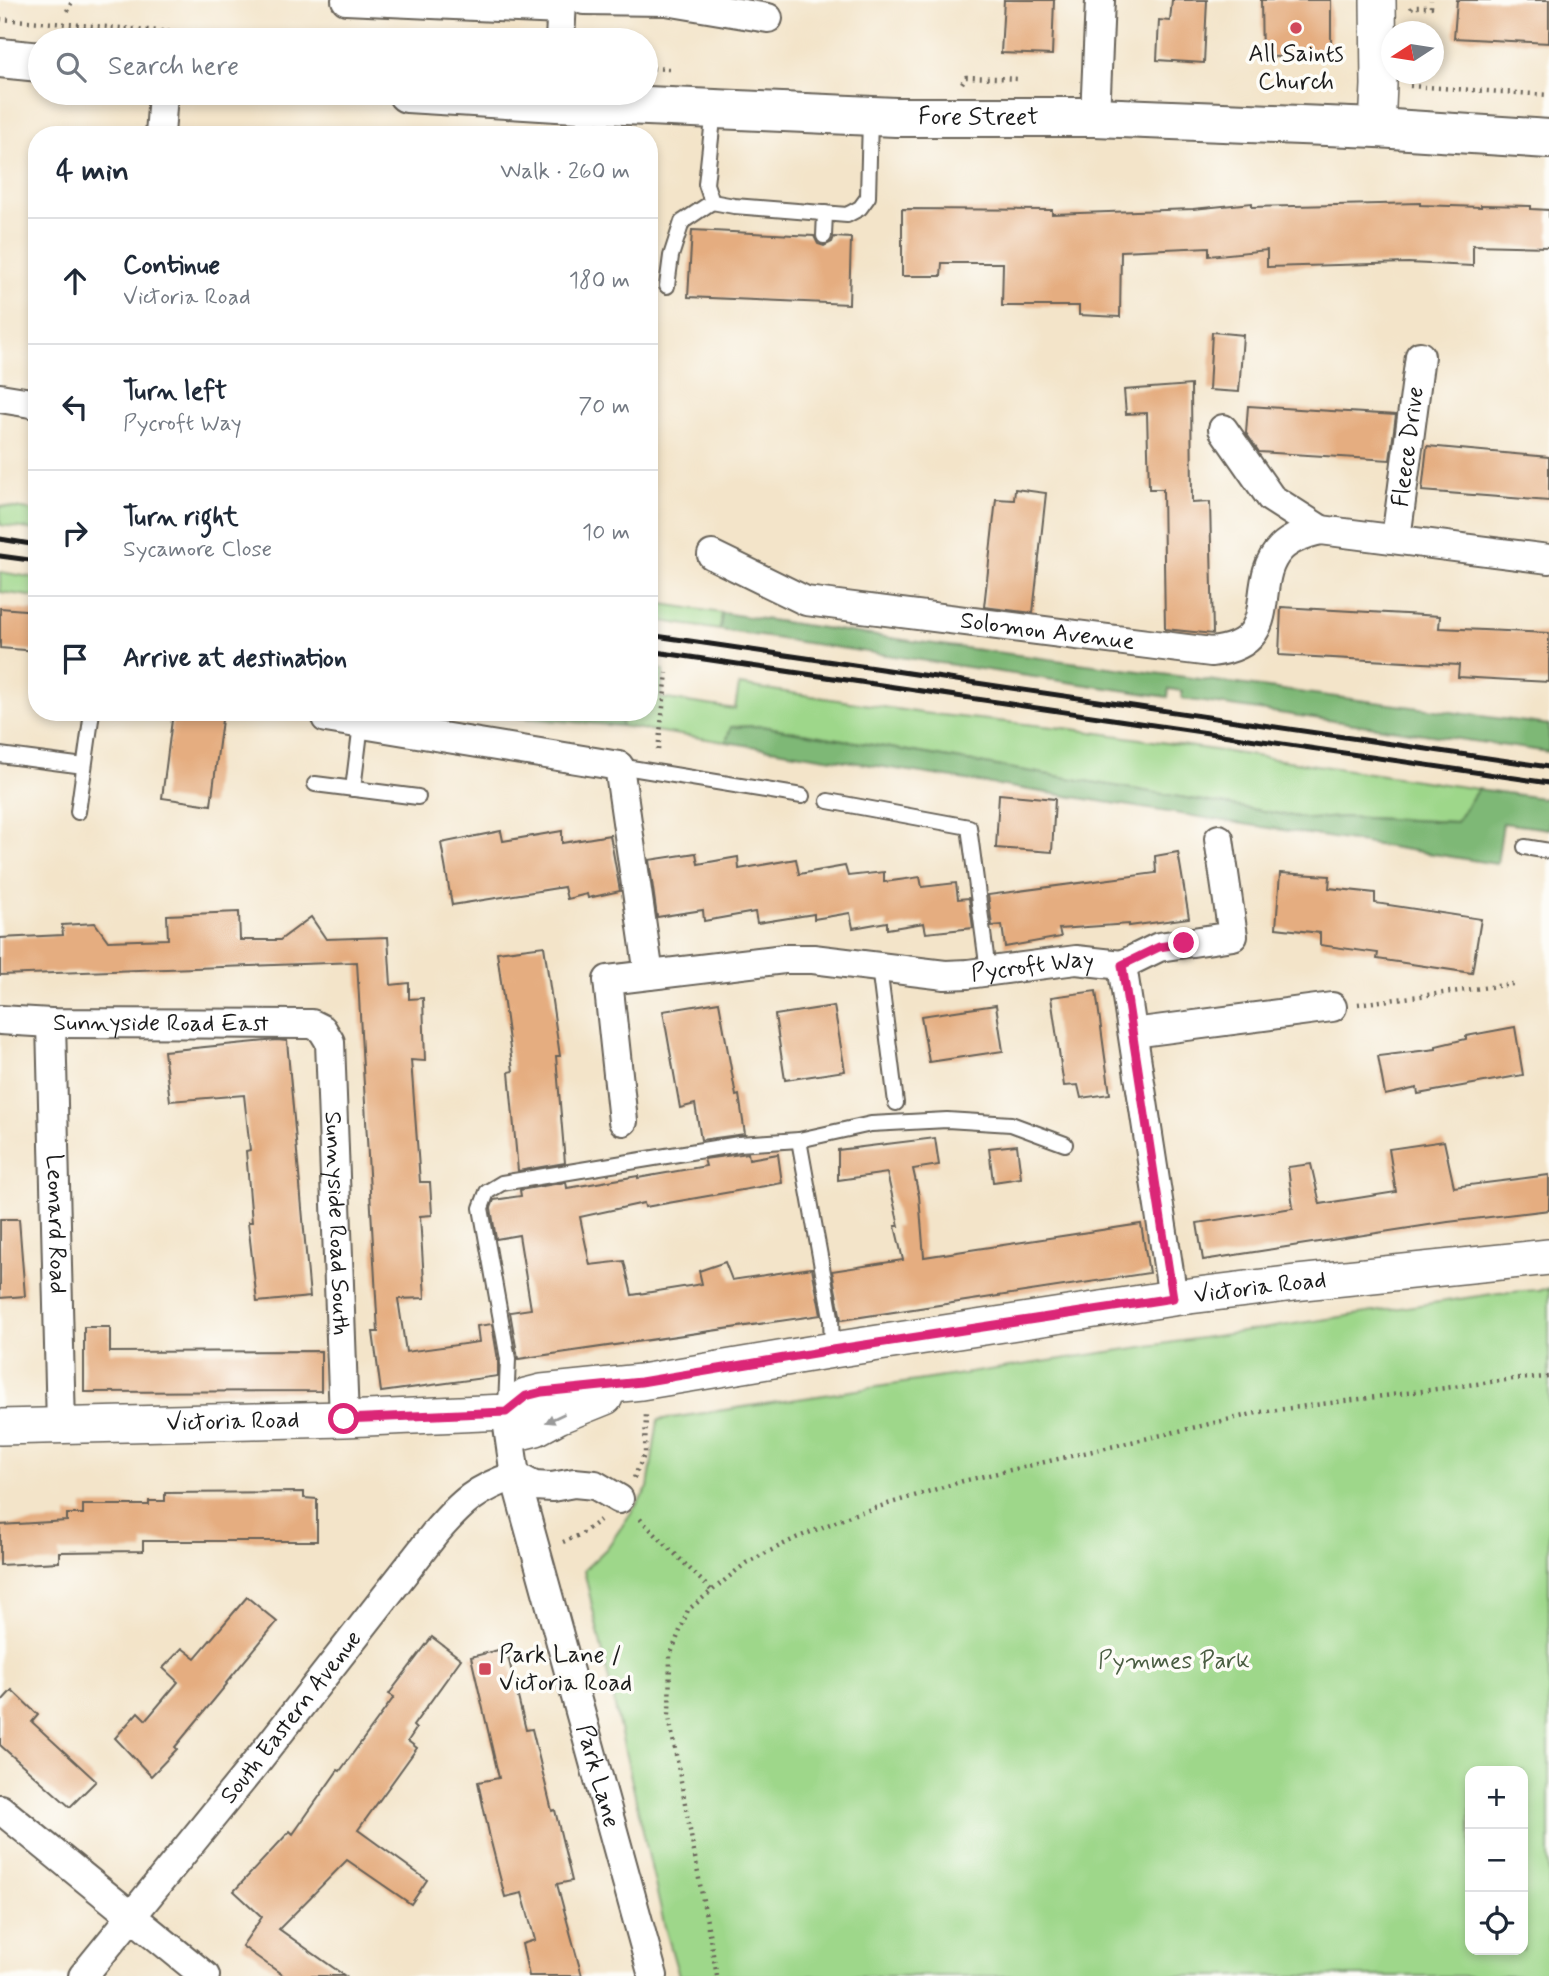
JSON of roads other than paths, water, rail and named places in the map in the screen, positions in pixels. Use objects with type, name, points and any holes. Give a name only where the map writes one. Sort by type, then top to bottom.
[{"type":"main road","points":[[0,58],[28,61]]},
{"type":"main road","name":"Fore Street","points":[[538,105],[870,116],[1095,117],[1377,128],[1549,139]]},
{"type":"street","points":[[346,0],[569,3],[666,1],[768,18]]},
{"type":"street","points":[[1095,117],[1100,0]]},
{"type":"street","points":[[1377,128],[1378,0]]},
{"type":"street","points":[[563,28],[569,3]]},
{"type":"street","points":[[161,126],[162,105]]},
{"type":"street","name":"Fleece Drive","points":[[1396,539],[1420,356]]},
{"type":"street","points":[[0,398],[28,403]]},
{"type":"street","name":"Solomon Avenue","points":[[1223,429],[1271,498],[1321,530]]},
{"type":"street","name":"Solomon Avenue","points":[[712,555],[806,601],[1211,652],[1227,650],[1241,644],[1251,633],[1261,619],[1268,573],[1273,559],[1281,548],[1305,533],[1321,530],[1549,559]]},
{"type":"street","points":[[344,721],[619,766],[649,975]]},
{"type":"street","points":[[1122,965],[1159,947],[1233,936],[1219,839]]},
{"type":"street","name":"Pycroft Way","points":[[623,1121],[608,980],[784,959],[813,959],[945,975],[1076,960],[1122,965],[1173,1298]]},
{"type":"street","points":[[1133,1033],[1332,1007]]},
{"type":"street","name":"Sunnyside Road East","points":[[0,1020],[51,1023],[312,1024],[322,1029]]},
{"type":"street","name":"Leonard Road","points":[[51,1023],[61,1426]]},
{"type":"street","name":"Sunnyside Road South","points":[[322,1029],[330,1042],[344,1419]]},
{"type":"street","name":"Victoria Road","points":[[0,1427],[344,1419],[506,1412],[526,1396],[542,1392],[641,1382],[1173,1298],[1549,1257]]},
{"type":"street","name":"Park Lane","points":[[506,1412],[515,1476],[653,1976]]},
{"type":"street","points":[[515,1476],[534,1486],[552,1487],[574,1483],[595,1485],[618,1499]]},
{"type":"street","name":"South Eastern Avenue","points":[[83,1976],[264,1754],[436,1532],[456,1509],[477,1492],[515,1476]]},
{"type":"street","points":[[0,1809],[205,1976]]},
{"type":"lane","points":[[712,202],[706,184],[714,109]]},
{"type":"lane","points":[[667,286],[671,256],[682,222],[712,202],[847,215],[860,208],[867,197],[870,116]]},
{"type":"lane","points":[[824,236],[825,214]]},
{"type":"lane","points":[[78,812],[91,721]]},
{"type":"lane","points":[[353,789],[361,724]]},
{"type":"lane","points":[[0,755],[84,766]]},
{"type":"lane","points":[[619,766],[802,796]]},
{"type":"lane","points":[[315,785],[418,797]]},
{"type":"lane","points":[[828,801],[969,827],[988,971]]},
{"type":"lane","points":[[1525,847],[1549,850]]},
{"type":"lane","points":[[879,967],[896,1102]]},
{"type":"lane","points":[[506,1412],[508,1359],[481,1208],[487,1192],[502,1183],[738,1144],[799,1140],[871,1124],[947,1120],[1011,1125],[1065,1144]]},
{"type":"lane","points":[[799,1140],[831,1317],[832,1350]]},
{"type":"railway","points":[[0,539],[28,544]]},
{"type":"railway","points":[[0,556],[28,560]]},
{"type":"railway","points":[[658,636],[1549,767]]},
{"type":"railway","points":[[658,652],[1549,783]]},
{"type":"place","name":"All Saints Church","points":[[1296,28]]},
{"type":"place","name":"Park Lane / Victoria Road","points":[[485,1669]]},
{"type":"park label","name":"Pymmes Park","points":[[1174,1661]]}]
